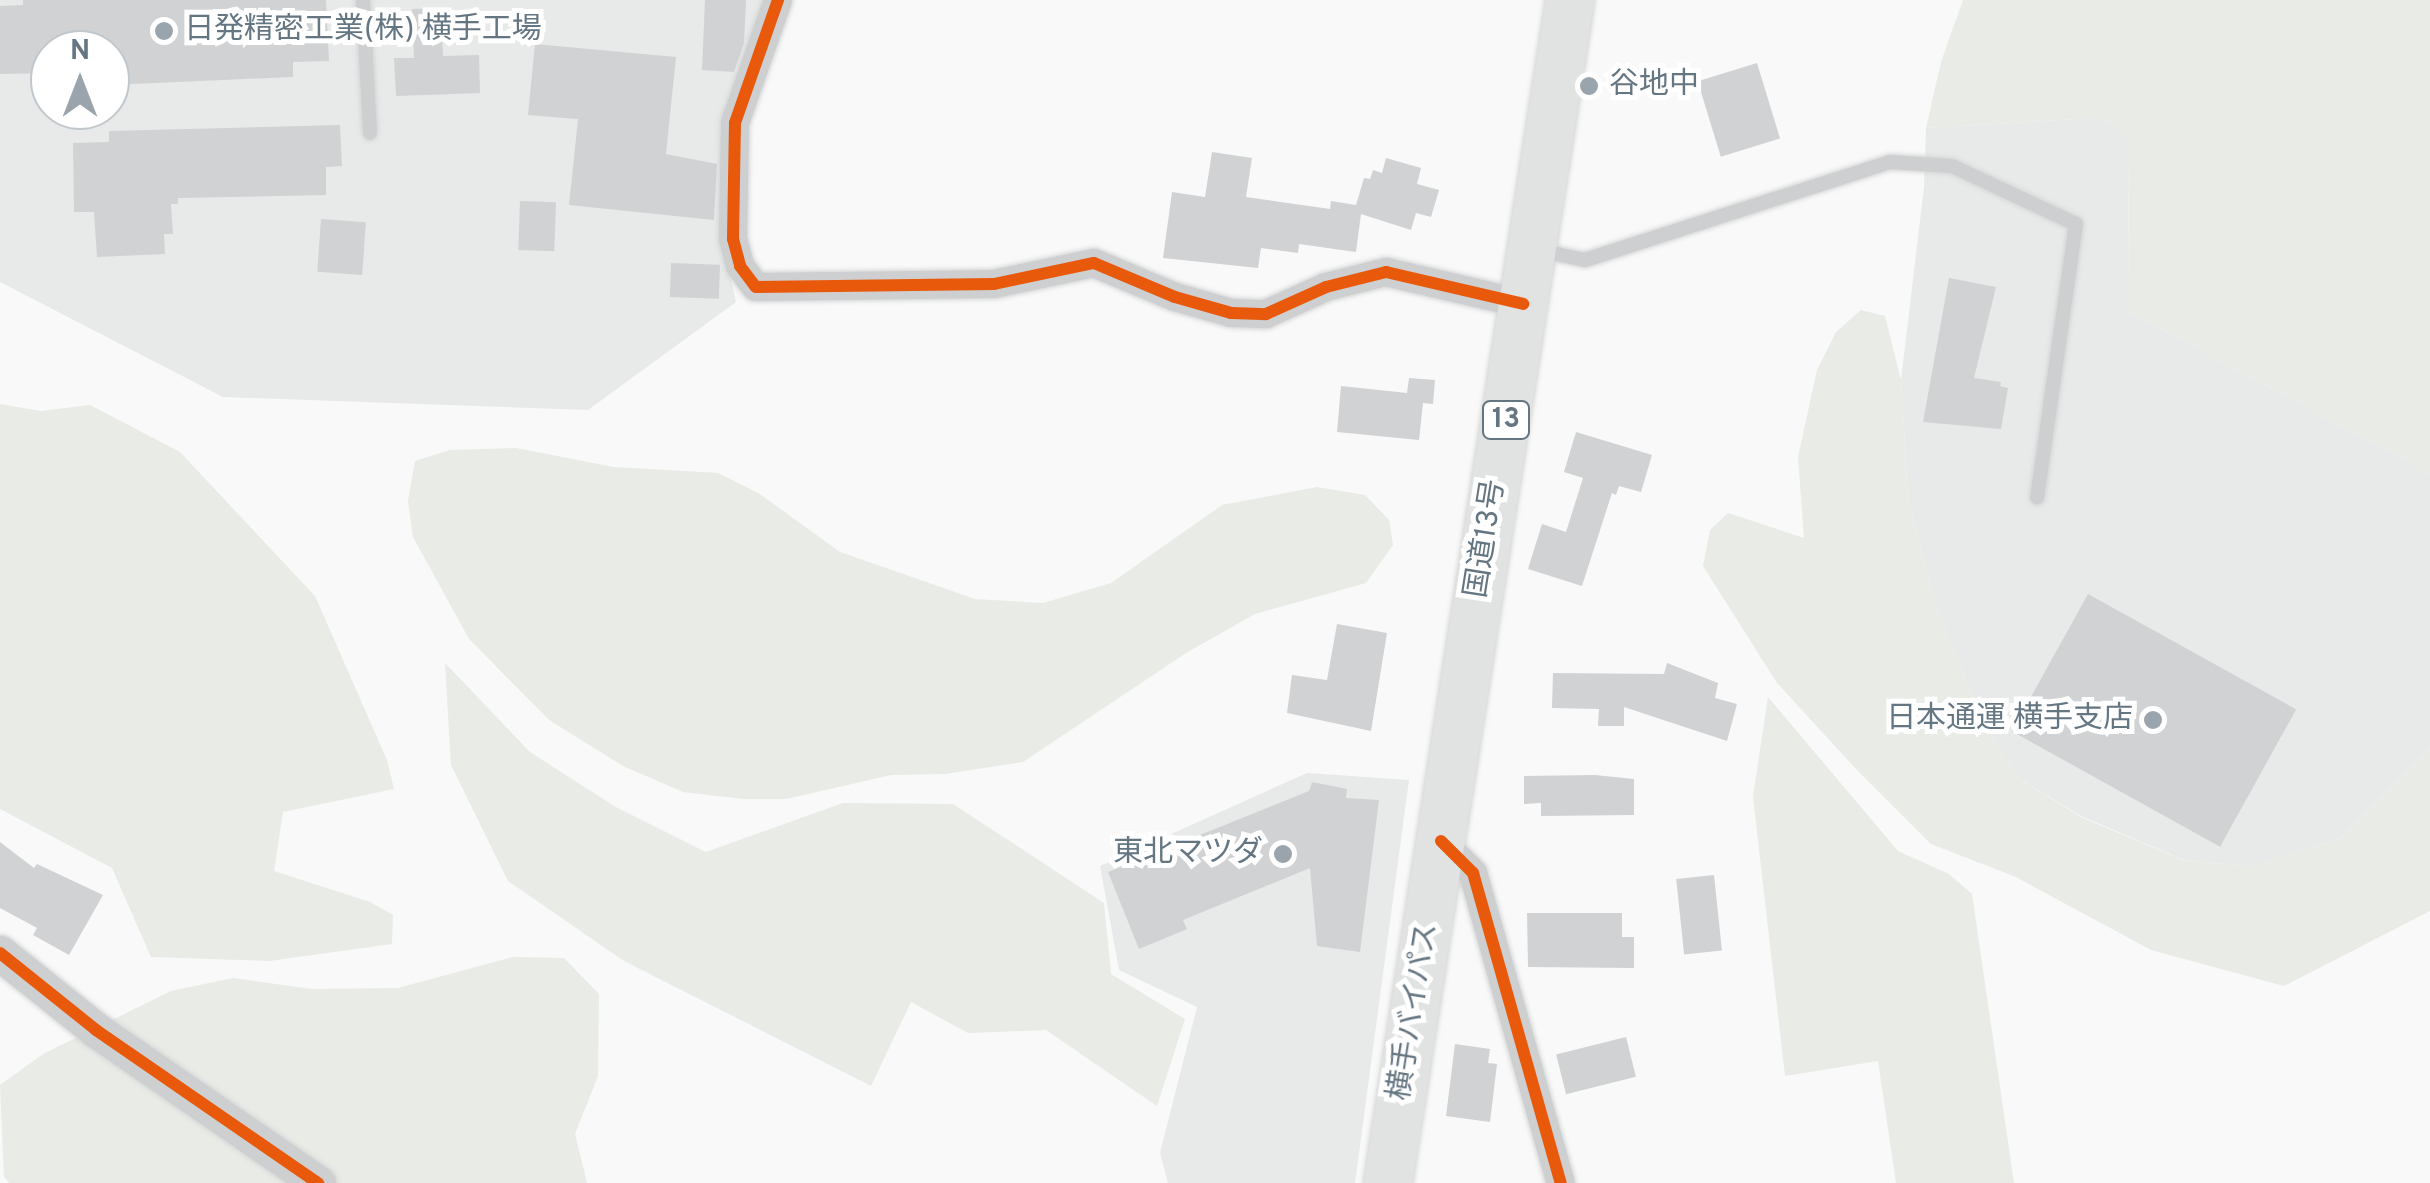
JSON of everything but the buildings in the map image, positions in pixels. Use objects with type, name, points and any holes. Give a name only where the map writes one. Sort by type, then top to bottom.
[{"type":"highway","name":"国道13号","points":[[1442,840],[1570,0]]},
{"type":"highway","name":"横手バイパス","points":[[1388,1183],[1442,840]]},
{"type":"street","points":[[778,0],[736,123],[732,239],[740,266],[756,287],[994,284],[1094,263],[1175,298],[1232,314],[1266,314],[1326,287],[1386,272],[1523,304]]},
{"type":"street","points":[[1442,840],[1474,872],[1561,1183]]},
{"type":"street","points":[[0,953],[96,1030],[318,1183]]},
{"type":"lane","points":[[363,0],[370,133]]},
{"type":"lane","points":[[1532,249],[1585,260],[1890,162],[1952,166],[2076,224],[2038,497]]},
{"type":"shaded area","points":[[0,0],[771,0],[723,238],[736,302],[588,410],[223,397],[0,282]]},
{"type":"shaded area","points":[[1963,0],[2430,0],[2430,474],[2129,312],[2128,138],[2117,125],[2096,118],[1926,128],[1941,62]]},
{"type":"shaded area","points":[[2096,118],[2117,125],[2128,138],[2129,312],[2430,474],[2430,748],[2340,838],[2252,866],[2184,860],[2081,816],[2017,777],[1980,714],[1937,609],[1908,498],[1901,380],[1924,187],[1926,128]]},
{"type":"shaded area","points":[[1861,310],[1885,316],[1901,380],[1908,498],[1937,609],[1980,714],[2017,777],[2081,817],[2183,860],[2252,866],[2340,838],[2430,748],[2430,911],[2284,986],[2151,950],[2016,877],[1931,844],[1856,769],[1777,683],[1703,566],[1710,530],[1728,513],[1804,538],[1798,457],[1817,370],[1836,332]]},
{"type":"shaded area","points":[[0,404],[41,411],[90,405],[180,452],[315,596],[387,760],[394,789],[283,812],[274,871],[370,902],[393,915],[392,944],[269,961],[151,957],[112,868],[0,809]]},
{"type":"shaded area","points":[[516,448],[614,467],[718,473],[760,494],[840,552],[975,599],[1043,603],[1111,583],[1222,505],[1317,487],[1365,495],[1389,520],[1393,545],[1366,583],[1255,614],[1186,653],[1023,762],[945,774],[891,775],[786,799],[743,799],[683,792],[623,766],[549,720],[469,639],[413,537],[408,501],[415,461],[450,450]]},
{"type":"shaded area","points":[[445,663],[530,752],[614,806],[706,852],[843,803],[953,804],[1104,903],[1111,974],[1185,1019],[1157,1106],[1046,1030],[968,1033],[911,1002],[871,1086],[624,961],[508,881],[451,765]]},
{"type":"shaded area","points":[[1768,697],[1898,851],[1949,874],[1972,894],[2014,1183],[1896,1183],[1878,1061],[1785,1076],[1753,797]]},
{"type":"shaded area","points":[[1307,773],[1409,780],[1355,1183],[1168,1183],[1160,1153],[1197,1007],[1119,970],[1100,866]]},
{"type":"shaded area","points":[[513,957],[564,958],[599,994],[598,1076],[575,1134],[587,1183],[9,1183],[4,1177],[0,1085],[43,1054],[171,991],[233,978],[312,989],[398,988]]},
{"type":"cycle path","points":[[778,0],[735,123],[733,239],[740,266],[756,287],[994,284],[1094,263],[1175,297],[1231,313],[1266,314],[1326,287],[1386,272],[1523,304]]},
{"type":"cycle path","points":[[1441,841],[1473,873],[1561,1183]]},
{"type":"cycle path","points":[[0,953],[96,1030],[318,1183]]},
{"type":"place","name":"日発精密工業(株) 横手工場","points":[[164,31]]},
{"type":"place","name":"谷地中","points":[[1589,86]]},
{"type":"place","name":"日本通運 横手支店","points":[[2153,720]]},
{"type":"place","name":"東北マツダ","points":[[1283,854]]}]
